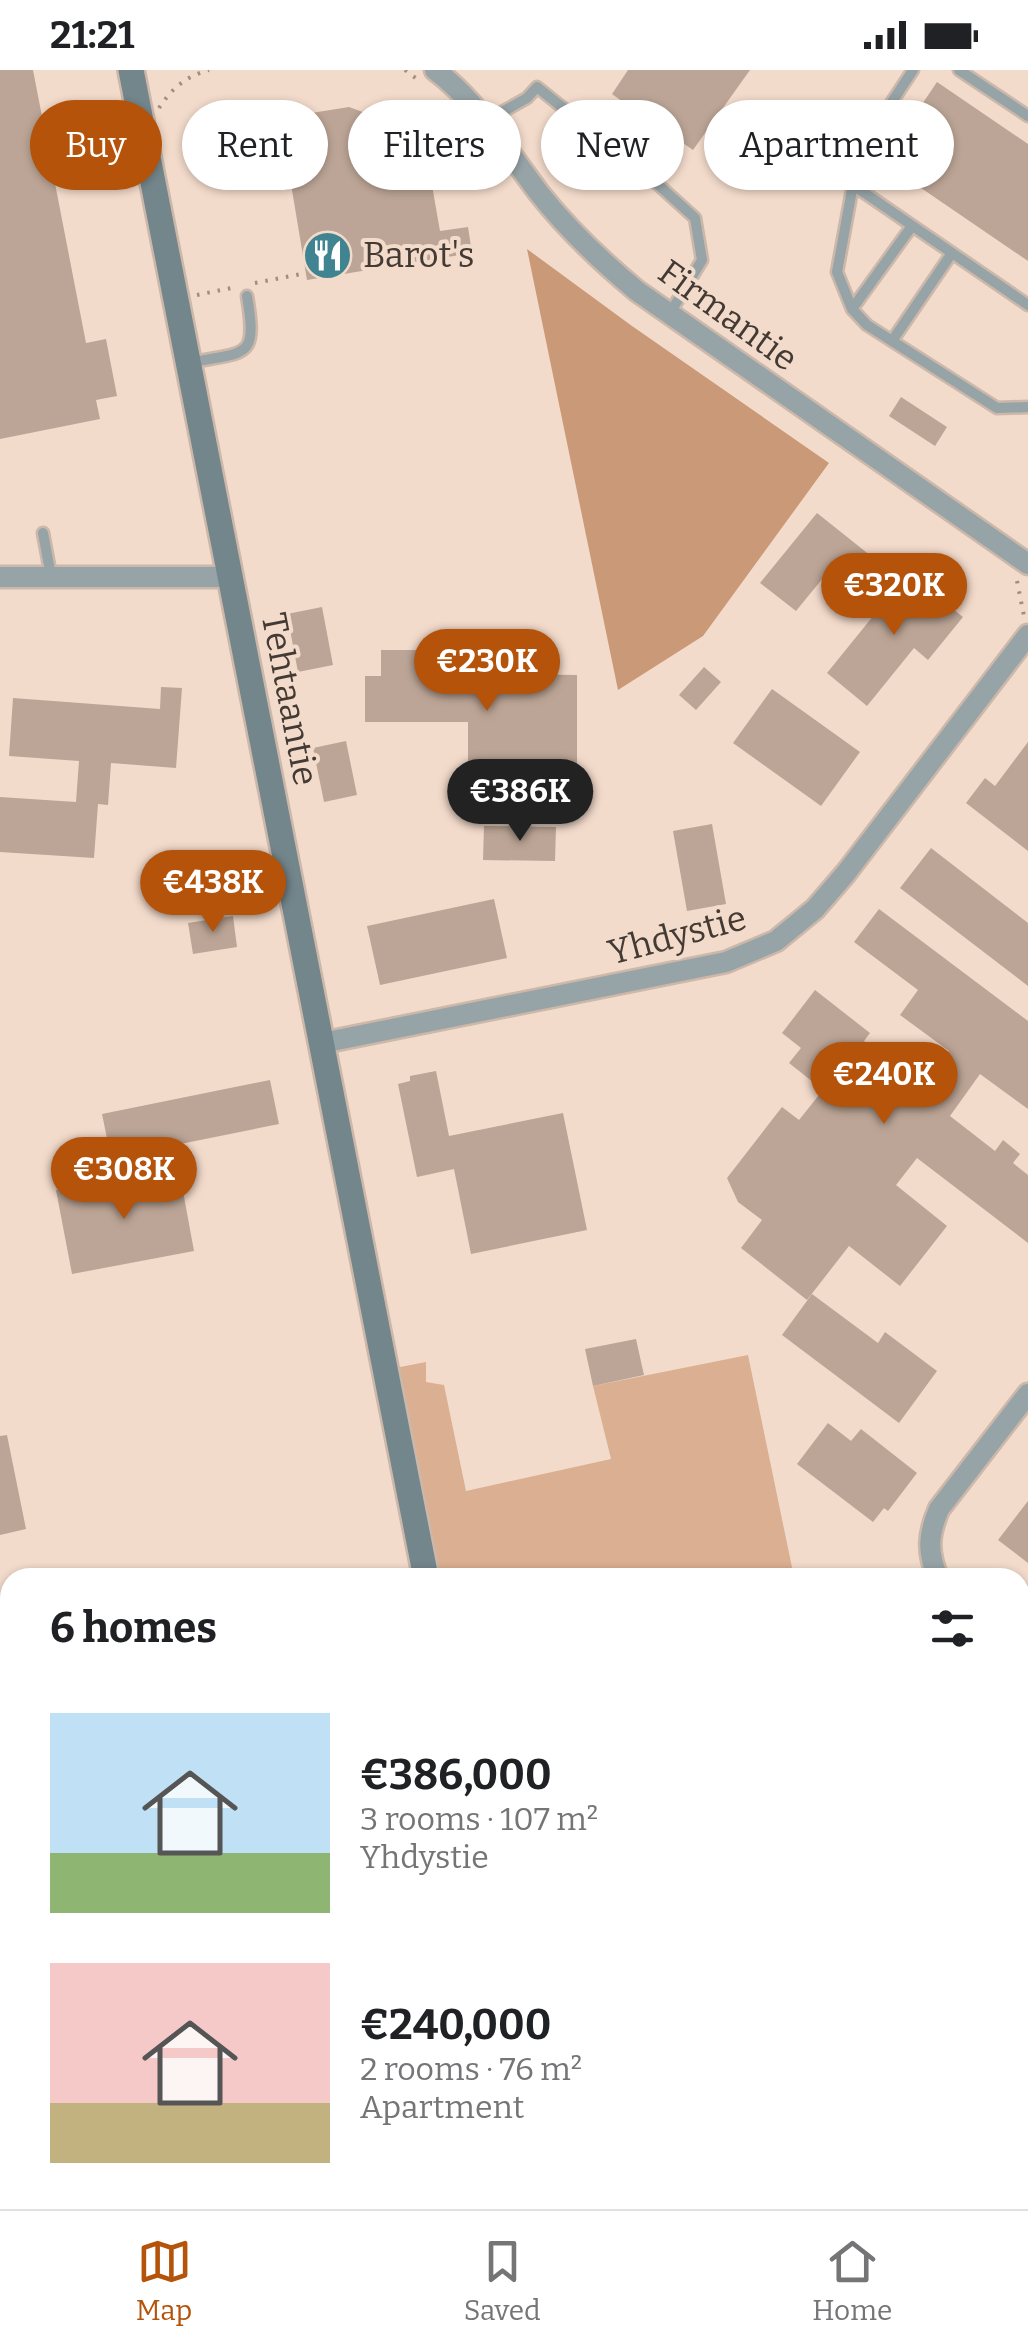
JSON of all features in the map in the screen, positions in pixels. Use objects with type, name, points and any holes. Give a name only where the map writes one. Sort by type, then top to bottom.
[{"type":"street","name":"Tehtaantie","points":[[131,70],[137,100]]},
{"type":"street","name":"Firmantie","points":[[435,70],[465,100]]},
{"type":"street","name":"Firmantie","points":[[521,168],[589,251],[670,314],[1028,564]]},
{"type":"street","name":"Tehtaantie","points":[[154,190],[424,1568]]},
{"type":"street","points":[[0,577],[230,576]]},
{"type":"street","name":"Yhdystie","points":[[322,1042],[676,974],[726,962],[776,941],[815,909],[846,873],[1028,635]]},
{"type":"street","points":[[933,1568],[928,1556],[930,1530],[938,1509],[1028,1394]]},
{"type":"lane","points":[[893,100],[913,70]]},
{"type":"lane","points":[[959,70],[1028,116]]},
{"type":"lane","points":[[521,101],[537,87],[695,218],[702,260],[670,314]]},
{"type":"lane","points":[[852,190],[837,272],[852,309],[867,324],[997,408],[1028,407]]},
{"type":"lane","points":[[860,190],[1028,305]]},
{"type":"lane","points":[[852,309],[912,226]]},
{"type":"lane","points":[[892,340],[952,253]]},
{"type":"lane","points":[[188,363],[239,352],[249,346],[253,335],[247,296]]},
{"type":"lane","points":[[43,533],[51,577]]},
{"type":"path","points":[[162,104],[172,88],[209,70]]},
{"type":"shaded area","points":[[527,249],[829,463],[703,636],[618,690]]},
{"type":"shaded area","points":[[748,1355],[792,1568],[438,1568],[395,1368],[426,1362],[426,1382],[444,1385],[466,1491],[611,1459],[593,1386]]},
{"type":"building","points":[[0,70],[33,70],[39,100],[30,100],[30,190],[56,190],[86,343],[106,339],[117,396],[96,400],[100,419],[0,439]]},
{"type":"building","points":[[628,70],[750,70],[729,100],[704,100],[704,135],[693,150],[684,144],[684,100],[620,100],[612,94]]},
{"type":"building","points":[[937,82],[1028,144],[1028,261],[924,190],[954,190],[954,100],[925,100]]},
{"type":"building","points":[[348,107],[348,190],[433,190],[440,231],[468,227],[472,253],[307,280],[292,190],[328,190],[328,110]]},
{"type":"building","points":[[901,397],[947,427],[935,446],[889,416]]},
{"type":"building","points":[[817,513],[876,560],[855,586],[832,567],[796,611],[760,583]]},
{"type":"building","points":[[908,573],[963,617],[928,660],[914,648],[867,706],[827,673]]},
{"type":"building","points":[[322,607],[333,665],[298,672],[287,614]]},
{"type":"building","points":[[381,650],[501,650],[501,674],[577,675],[577,796],[493,796],[493,771],[468,771],[468,722],[365,722],[365,676],[381,676]]},
{"type":"building","points":[[704,667],[721,682],[696,710],[679,695]]},
{"type":"building","points":[[161,687],[182,688],[176,768],[111,763],[108,805],[98,804],[94,858],[0,852],[0,797],[76,802],[79,761],[9,756],[13,698],[160,709]]},
{"type":"building","points":[[772,689],[860,752],[821,806],[733,743]]},
{"type":"building","points":[[346,741],[357,795],[324,802],[313,748]]},
{"type":"building","points":[[1028,742],[1028,851],[966,803],[985,778],[995,786]]},
{"type":"building","points":[[712,824],[726,904],[687,911],[673,831]]},
{"type":"building","points":[[484,826],[556,827],[555,861],[483,860]]},
{"type":"building","points":[[931,848],[1028,923],[1028,986],[900,888]]},
{"type":"building","points":[[494,899],[507,958],[380,985],[367,926]]},
{"type":"building","points":[[879,909],[1028,1021],[1028,1109],[980,1074],[950,1116],[995,1151],[1003,1140],[1020,1154],[1013,1163],[1028,1175],[1028,1243],[917,1158],[896,1185],[947,1226],[900,1286],[849,1246],[807,1300],[741,1248],[762,1220],[738,1202],[727,1178],[782,1107],[799,1120],[823,1090],[789,1063],[801,1048],[782,1033],[815,990],[870,1033],[864,1041],[923,1086],[949,1051],[900,1015],[918,990],[854,942]]},
{"type":"building","points":[[233,916],[237,947],[193,954],[188,923]]},
{"type":"building","points":[[436,1071],[449,1136],[563,1113],[587,1230],[471,1254],[454,1169],[417,1177],[398,1084],[410,1081],[410,1076]]},
{"type":"building","points":[[270,1080],[279,1124],[111,1158],[102,1114]]},
{"type":"building","points":[[180,1175],[194,1251],[72,1274],[56,1190],[128,1176],[129,1184]]},
{"type":"building","points":[[812,1294],[878,1343],[885,1332],[937,1371],[899,1423],[782,1335]]},
{"type":"building","points":[[636,1339],[644,1375],[593,1386],[585,1349]]},
{"type":"building","points":[[828,1423],[851,1441],[861,1429],[917,1473],[888,1511],[884,1508],[873,1522],[797,1464]]},
{"type":"building","points":[[7,1435],[26,1529],[0,1535],[0,1436]]},
{"type":"building","points":[[1028,1501],[1028,1563],[998,1540]]},
{"type":"place","name":"Barot's","points":[[328,255]]}]
